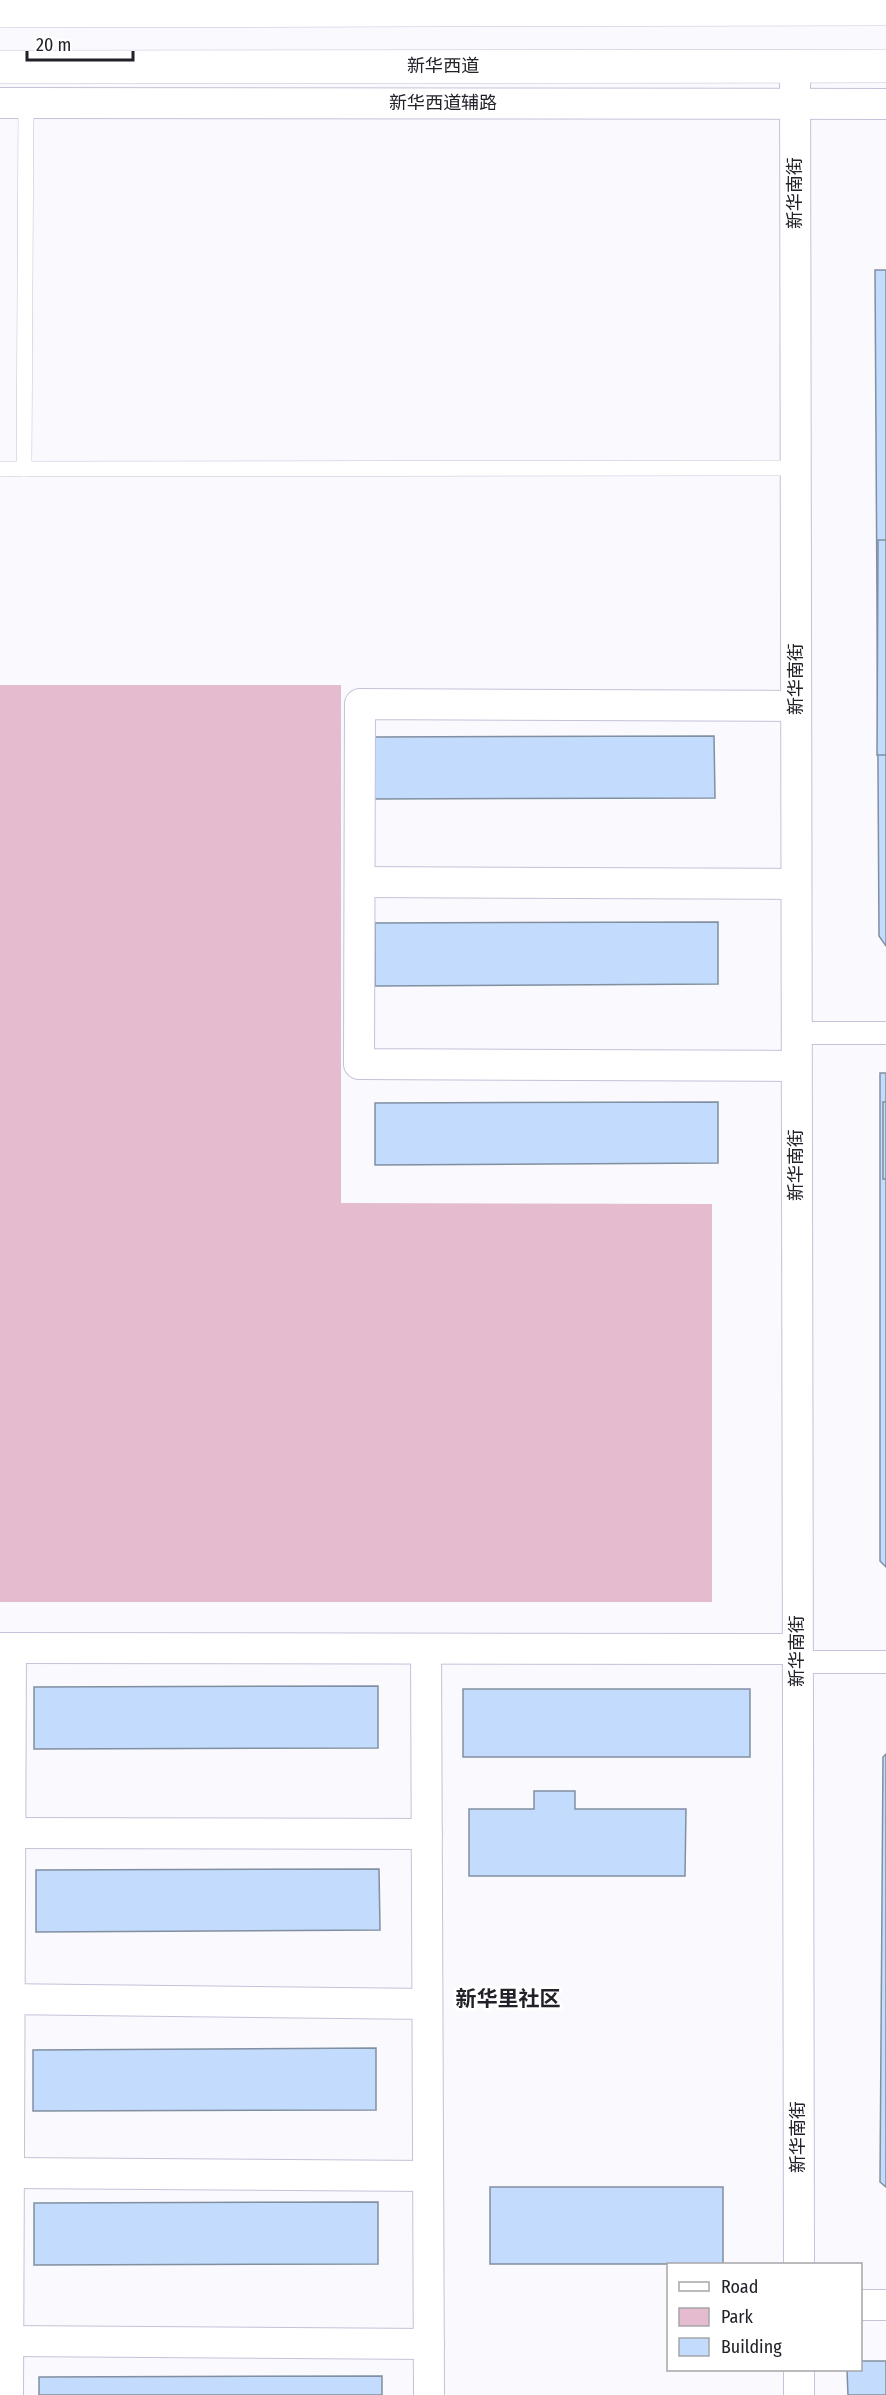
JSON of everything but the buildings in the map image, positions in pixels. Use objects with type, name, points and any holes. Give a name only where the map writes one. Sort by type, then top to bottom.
[{"type":"main road","points":[[0,11],[783,5],[886,9]]},
{"type":"main road","name":"新华西道","points":[[0,67],[886,66]]},
{"type":"street","name":"新华南街","points":[[795,66],[798,2263]]},
{"type":"street","name":"新华西道辅路","points":[[13,103],[886,104]]},
{"type":"street","points":[[796,706],[360,704],[359,1064],[796,1066]]},
{"type":"street","points":[[360,882],[796,884]]},
{"type":"street","points":[[796,1033],[886,1033]]},
{"type":"street","points":[[8,2395],[11,2173],[5,1999],[5,1648],[426,1649],[797,1655],[886,1662]]},
{"type":"street","points":[[426,1649],[429,2395]]},
{"type":"street","points":[[5,1833],[427,1834]]},
{"type":"street","points":[[5,1999],[427,2004]]},
{"type":"street","points":[[11,2173],[428,2176]]},
{"type":"street","points":[[862,2305],[886,2305]]},
{"type":"street","points":[[9,2341],[429,2344]]},
{"type":"street","points":[[799,2371],[799,2395]]},
{"type":"lane","points":[[13,103],[24,469]]},
{"type":"lane","points":[[0,469],[795,468]]},
{"type":"green space","points":[[0,685],[341,685],[341,1203],[712,1204],[712,1602],[0,1602]]},
{"type":"district","name":"新华里社区","points":[[508,1999]]}]
